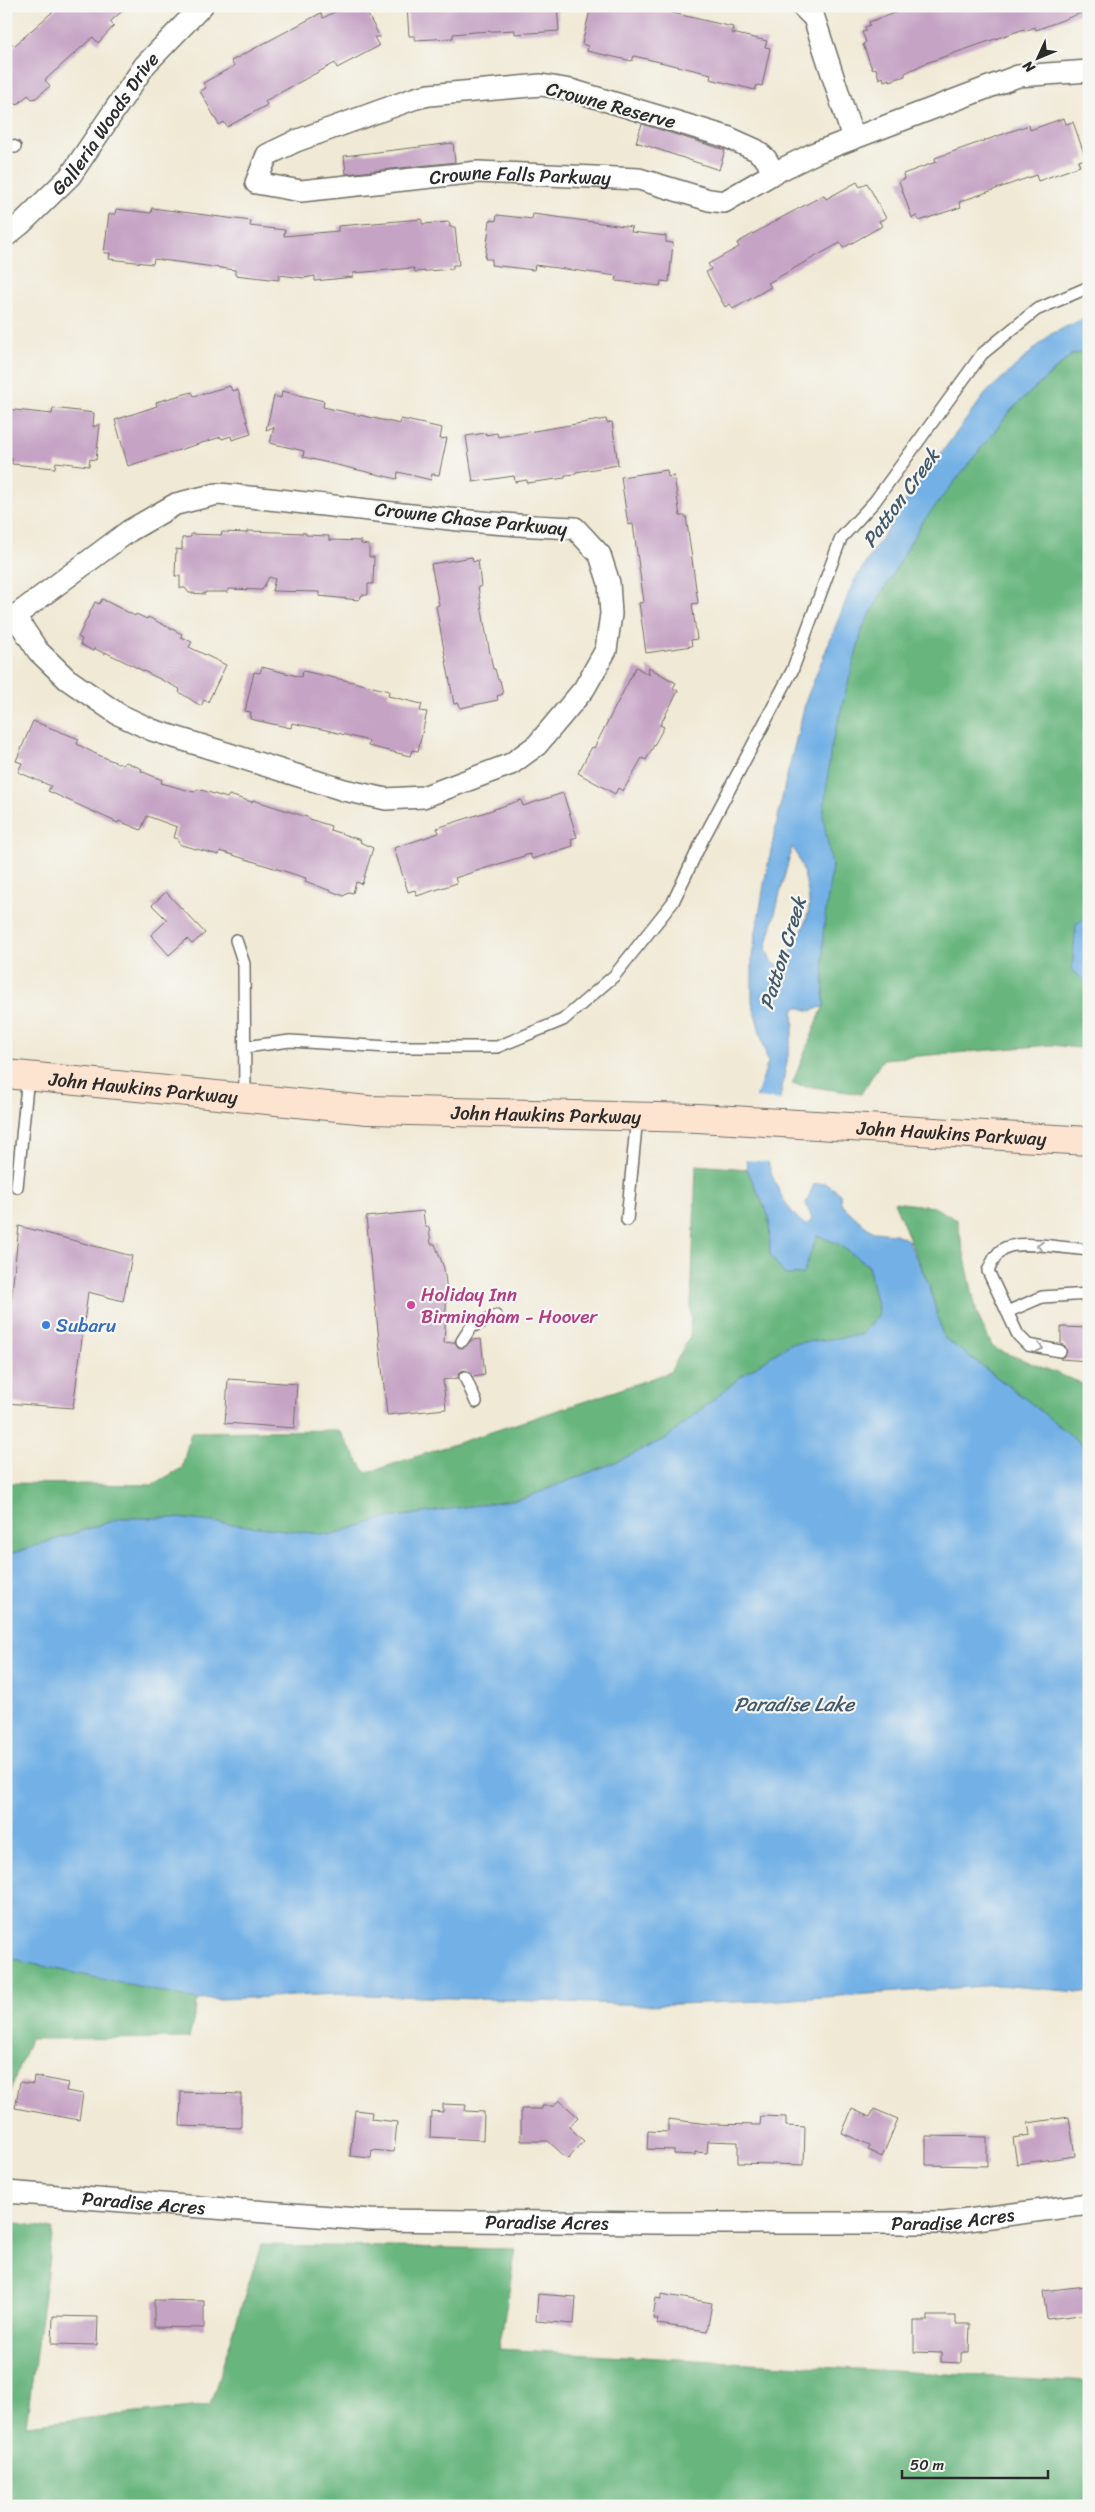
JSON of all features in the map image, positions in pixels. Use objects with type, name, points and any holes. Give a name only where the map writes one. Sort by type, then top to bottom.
[{"type":"main road","name":"John Hawkins Parkway","points":[[17,1075],[368,1110],[698,1118],[1089,1141]]},
{"type":"street","name":"Galleria Woods Drive","points":[[6,236],[21,224],[70,176],[145,65],[202,6]]},
{"type":"street","points":[[802,6],[814,18],[853,138]]},
{"type":"street","points":[[774,173],[853,138],[1018,76],[1089,70]]},
{"type":"street","name":"Crowne Reserve","points":[[256,183],[267,155],[296,141],[416,98],[429,95],[541,85],[571,90],[727,137],[756,150],[774,173]]},
{"type":"street","name":"Crowne Falls Parkway","points":[[256,183],[301,191],[478,172],[639,179],[709,200],[724,202],[774,173]]},
{"type":"street","name":"Crowne Chase Parkway","points":[[217,494],[396,512],[504,526],[575,528],[600,554],[609,583],[611,614],[606,650],[584,689],[537,745],[512,764],[423,797],[386,799],[344,790],[152,730],[118,714],[67,679],[38,651],[10,611],[129,531],[176,504],[217,494]]},
{"type":"street","name":"Paradise Acres","points":[[6,2192],[370,2220],[409,2221],[945,2223],[1089,2204]]},
{"type":"lane","points":[[245,1047],[290,1041],[388,1047],[497,1047],[563,1020],[614,976],[673,902],[702,841],[792,671],[841,538],[875,501],[982,354],[1036,310],[1089,287]]},
{"type":"lane","points":[[236,940],[244,964],[245,1097]]},
{"type":"lane","points":[[17,1075],[17,1187]]},
{"type":"lane","points":[[626,1220],[637,1116]]},
{"type":"lane","points":[[1060,1351],[1028,1345],[1018,1335],[988,1271],[993,1259],[1004,1248],[1018,1244],[1089,1250]]},
{"type":"lane","points":[[1007,1312],[1042,1298],[1089,1294]]},
{"type":"lane","points":[[462,1341],[471,1327],[496,1316]]},
{"type":"lane","points":[[465,1378],[476,1402]]},
{"type":"green space","points":[[1089,349],[1089,1049],[1051,1045],[883,1059],[861,1094],[792,1084],[824,1005],[823,933],[832,866],[822,818],[831,747],[863,627],[921,524],[1012,409],[1072,355]]},
{"type":"green space","points":[[696,1165],[747,1169],[769,1217],[770,1255],[813,1250],[817,1235],[838,1244],[868,1265],[879,1314],[861,1335],[790,1344],[743,1375],[667,1438],[618,1461],[525,1498],[383,1519],[330,1535],[176,1518],[122,1518],[10,1554],[6,1560],[6,1483],[152,1485],[182,1468],[191,1432],[339,1430],[366,1473],[670,1372],[690,1336]]},
{"type":"green space","points":[[894,1202],[934,1207],[957,1220],[977,1314],[993,1348],[1089,1386],[1089,1450],[1027,1400],[943,1337],[929,1285]]},
{"type":"green space","points":[[6,1955],[24,1962],[198,2000],[189,2038],[30,2039],[6,2102]]},
{"type":"green space","points":[[6,2221],[53,2229],[26,2425],[210,2405],[261,2245],[516,2249],[499,2349],[1089,2382],[1089,2506],[6,2506]]},
{"type":"water","name":"Paradise Lake","points":[[1089,316],[1089,349],[1071,355],[1012,409],[921,524],[863,627],[831,747],[823,818],[832,866],[823,933],[824,1006],[811,1011],[797,1007],[793,1012],[794,1024],[768,1162],[787,1206],[806,1225],[812,1219],[806,1203],[814,1184],[825,1183],[840,1193],[841,1204],[865,1226],[874,1232],[895,1234],[908,1240],[929,1285],[943,1337],[1027,1400],[1089,1450],[1089,1993],[999,1985],[765,2001],[646,2005],[339,1994],[198,2000],[24,1962],[6,1955],[6,1560],[10,1554],[122,1518],[176,1518],[330,1535],[383,1519],[525,1498],[618,1461],[667,1438],[743,1375],[790,1344],[861,1335],[879,1314],[868,1265],[838,1244],[817,1235],[803,1274],[785,1275],[770,1255],[769,1217],[747,1169],[744,1136],[768,1062],[752,1002],[752,957],[765,879],[785,784],[806,700],[853,583],[903,504],[986,393],[1051,334]],"holes":[[[792,847],[804,876],[809,907],[798,939],[789,955],[779,965],[771,962],[766,948]]]},
{"type":"water","points":[[1089,916],[1089,986],[1085,980],[1072,971],[1076,924]]},
{"type":"pier","points":[[755,1098],[781,1100],[771,1162],[744,1160],[742,1136]]},
{"type":"building","points":[[59,6],[128,6],[110,22],[114,26],[98,43],[93,37],[45,80],[50,86],[36,98],[32,99],[28,95],[17,105],[6,94],[6,36],[14,46]]},
{"type":"building","points":[[346,6],[363,6],[380,37],[374,37],[379,46],[337,68],[335,63],[265,101],[267,105],[227,127],[224,122],[219,125],[200,91],[206,88],[203,83],[234,66],[231,61],[321,13],[323,18]]},
{"type":"building","points":[[407,6],[557,6],[559,31],[515,34],[515,30],[474,32],[453,34],[453,38],[415,40],[415,36],[409,36]]},
{"type":"building","points":[[591,6],[618,6],[633,10],[633,6],[642,6],[733,27],[732,33],[767,41],[765,47],[770,48],[762,86],[757,85],[755,90],[710,79],[711,74],[634,56],[632,61],[587,51],[588,46],[582,44]]},
{"type":"building","points":[[914,6],[1089,6],[1089,10],[1036,30],[1035,27],[1025,31],[1024,29],[926,63],[905,73],[905,76],[890,81],[889,79],[884,81],[883,77],[879,79],[876,68],[872,69],[863,44],[866,42],[862,32],[866,31],[865,27],[870,25],[869,22]]},
{"type":"building","points":[[1064,118],[1066,124],[1073,122],[1086,159],[1078,161],[1080,166],[1038,181],[1036,175],[959,202],[961,207],[919,221],[917,216],[912,218],[899,181],[904,179],[903,174],[936,162],[935,158],[1029,125],[1030,130]]},
{"type":"building","points":[[642,124],[725,150],[719,170],[636,142]]},
{"type":"building","points":[[453,143],[455,162],[346,174],[344,156]]},
{"type":"building","points":[[857,182],[860,187],[867,183],[886,218],[879,221],[882,226],[843,248],[840,243],[800,265],[768,283],[771,287],[733,309],[730,304],[725,307],[706,272],[711,269],[708,264],[739,247],[737,243],[779,219],[824,195],[826,199]]},
{"type":"building","points":[[152,208],[251,221],[250,226],[285,230],[284,236],[338,231],[338,226],[422,219],[422,224],[449,222],[450,227],[455,227],[459,265],[453,265],[453,269],[415,272],[414,268],[353,273],[353,277],[315,281],[315,276],[304,278],[279,275],[279,280],[235,275],[235,270],[154,259],[153,264],[109,259],[110,253],[104,253],[109,214],[115,214],[116,209],[151,213]]},
{"type":"building","points":[[533,214],[632,227],[631,232],[666,236],[666,242],[673,243],[669,282],[661,281],[660,286],[616,281],[617,276],[535,265],[534,270],[491,265],[492,259],[485,259],[490,220],[496,221],[497,215],[532,219]]},
{"type":"building","points":[[230,386],[232,391],[238,390],[251,434],[232,440],[231,436],[222,439],[221,437],[128,466],[115,420],[157,406],[156,402],[192,392],[194,396]]},
{"type":"building","points":[[282,391],[324,401],[323,407],[400,424],[401,419],[442,428],[440,439],[447,438],[439,475],[432,474],[431,480],[398,472],[397,479],[303,457],[304,451],[270,443],[274,427],[266,430],[274,396],[281,398]]},
{"type":"building","points":[[53,408],[94,413],[93,427],[100,424],[96,460],[90,459],[89,466],[56,462],[55,468],[12,464],[12,457],[6,456],[6,409],[52,414]]},
{"type":"building","points":[[606,419],[607,423],[612,422],[618,465],[576,472],[576,474],[565,475],[565,478],[527,483],[527,480],[515,482],[514,476],[473,482],[466,436],[497,433],[498,437]]},
{"type":"building","points":[[667,470],[668,477],[674,476],[680,516],[686,516],[698,603],[692,604],[697,639],[691,640],[692,646],[646,653],[639,603],[644,602],[633,524],[628,525],[621,477]]},
{"type":"building","points":[[247,531],[306,533],[306,535],[329,536],[329,540],[361,541],[361,544],[369,545],[369,557],[374,557],[373,584],[368,584],[368,595],[362,595],[359,600],[319,596],[319,592],[272,591],[275,579],[269,577],[262,590],[228,589],[228,592],[205,592],[205,594],[189,593],[185,588],[180,588],[180,576],[175,576],[176,549],[182,550],[182,538],[191,537],[191,534],[221,535],[222,532],[247,533]]},
{"type":"building","points":[[472,557],[473,562],[478,560],[481,587],[478,587],[486,633],[493,669],[495,669],[498,680],[500,680],[503,694],[497,696],[498,700],[460,708],[459,703],[454,704],[436,606],[439,605],[431,564]]},
{"type":"building","points":[[102,599],[135,616],[136,614],[147,619],[148,617],[182,634],[181,637],[192,642],[189,647],[226,665],[208,702],[204,700],[201,706],[179,692],[180,689],[105,652],[105,654],[94,648],[93,651],[80,644],[82,639],[78,637],[95,602],[99,604]]},
{"type":"building","points":[[262,667],[301,677],[303,671],[353,682],[389,691],[388,696],[422,704],[420,711],[427,712],[418,751],[412,750],[410,756],[368,746],[369,741],[326,730],[292,723],[291,728],[250,719],[251,712],[245,711],[254,672],[260,673]]},
{"type":"building","points":[[636,667],[649,675],[648,667],[676,683],[673,688],[678,691],[660,725],[664,727],[646,760],[642,758],[623,791],[618,788],[615,794],[578,773],[592,747],[594,748]]},
{"type":"building","points":[[33,721],[79,739],[77,744],[94,753],[122,765],[126,762],[142,769],[141,771],[162,780],[161,783],[194,792],[198,789],[227,798],[229,795],[252,802],[253,800],[310,818],[331,826],[330,830],[361,840],[360,842],[373,848],[362,884],[356,882],[353,893],[348,892],[344,896],[305,881],[306,878],[220,851],[219,855],[181,845],[178,839],[174,838],[177,827],[147,816],[141,830],[119,821],[118,823],[48,791],[51,786],[18,772],[22,763],[16,761]]},
{"type":"building","points":[[563,793],[577,837],[571,839],[573,846],[532,859],[530,854],[483,869],[455,878],[457,883],[417,896],[415,890],[408,892],[394,848],[439,833],[437,828],[521,800],[523,806]]},
{"type":"building","points":[[166,892],[205,933],[192,944],[187,939],[169,955],[151,935],[167,920],[152,905]]},
{"type":"building","name":"Holiday Inn Birmingham - Hoover","points":[[423,1211],[425,1227],[429,1227],[431,1244],[435,1244],[444,1268],[447,1291],[444,1343],[455,1342],[458,1347],[462,1348],[472,1340],[481,1339],[485,1375],[473,1377],[465,1370],[459,1372],[458,1378],[443,1380],[446,1409],[387,1415],[366,1217]]},
{"type":"building","name":"Subaru","points":[[19,1226],[132,1256],[123,1301],[88,1292],[73,1408],[6,1403],[6,1349]]},
{"type":"building","points":[[1061,1327],[1089,1328],[1089,1361],[1060,1359],[1067,1352],[1065,1346],[1061,1344]]},
{"type":"building","points":[[228,1379],[297,1384],[294,1428],[225,1423]]},
{"type":"building","points":[[34,2076],[68,2083],[66,2091],[83,2094],[79,2120],[15,2108],[20,2082],[33,2084]]},
{"type":"building","points":[[181,2092],[241,2094],[241,2128],[180,2126]]},
{"type":"building","points":[[559,2100],[578,2117],[569,2127],[584,2141],[568,2159],[548,2141],[521,2141],[521,2109],[542,2109],[542,2106],[554,2106]]},
{"type":"building","points":[[443,2104],[466,2105],[465,2111],[484,2112],[483,2140],[430,2137],[431,2111],[443,2112]]},
{"type":"building","points":[[852,2109],[870,2117],[874,2109],[898,2119],[882,2157],[868,2150],[870,2145],[842,2133]]},
{"type":"building","points":[[355,2110],[372,2112],[371,2119],[397,2122],[394,2152],[372,2150],[371,2158],[350,2156]]},
{"type":"building","points":[[761,2116],[786,2117],[786,2126],[805,2127],[804,2165],[738,2163],[738,2142],[708,2141],[707,2153],[695,2152],[695,2155],[674,2154],[674,2150],[647,2149],[648,2131],[668,2132],[668,2119],[708,2124],[760,2125]]},
{"type":"building","points":[[1069,2117],[1075,2156],[1017,2164],[1013,2138],[1030,2135],[1028,2123]]},
{"type":"building","points":[[926,2136],[987,2137],[987,2166],[926,2165]]},
{"type":"building","points":[[1085,2286],[1088,2314],[1047,2319],[1043,2291]]},
{"type":"building","points":[[538,2294],[576,2297],[574,2324],[536,2321]]},
{"type":"building","points":[[661,2294],[712,2303],[707,2331],[657,2324],[658,2319],[653,2319],[656,2298],[661,2299]]},
{"type":"building","points":[[154,2300],[204,2301],[204,2328],[154,2327]]},
{"type":"building","points":[[53,2316],[98,2317],[97,2345],[52,2344]]},
{"type":"building","points":[[928,2316],[956,2316],[956,2324],[970,2324],[969,2353],[961,2353],[961,2363],[941,2362],[941,2353],[914,2352],[914,2321],[928,2321]]},
{"type":"place","name":"Holiday Inn Birmingham - Hoover","points":[[411,1305]]},
{"type":"place","name":"Subaru","points":[[46,1325]]},
{"type":"water label","name":"Patton Creek","points":[[901,498]]},
{"type":"water label","name":"Patton Creek","points":[[783,953]]}]
